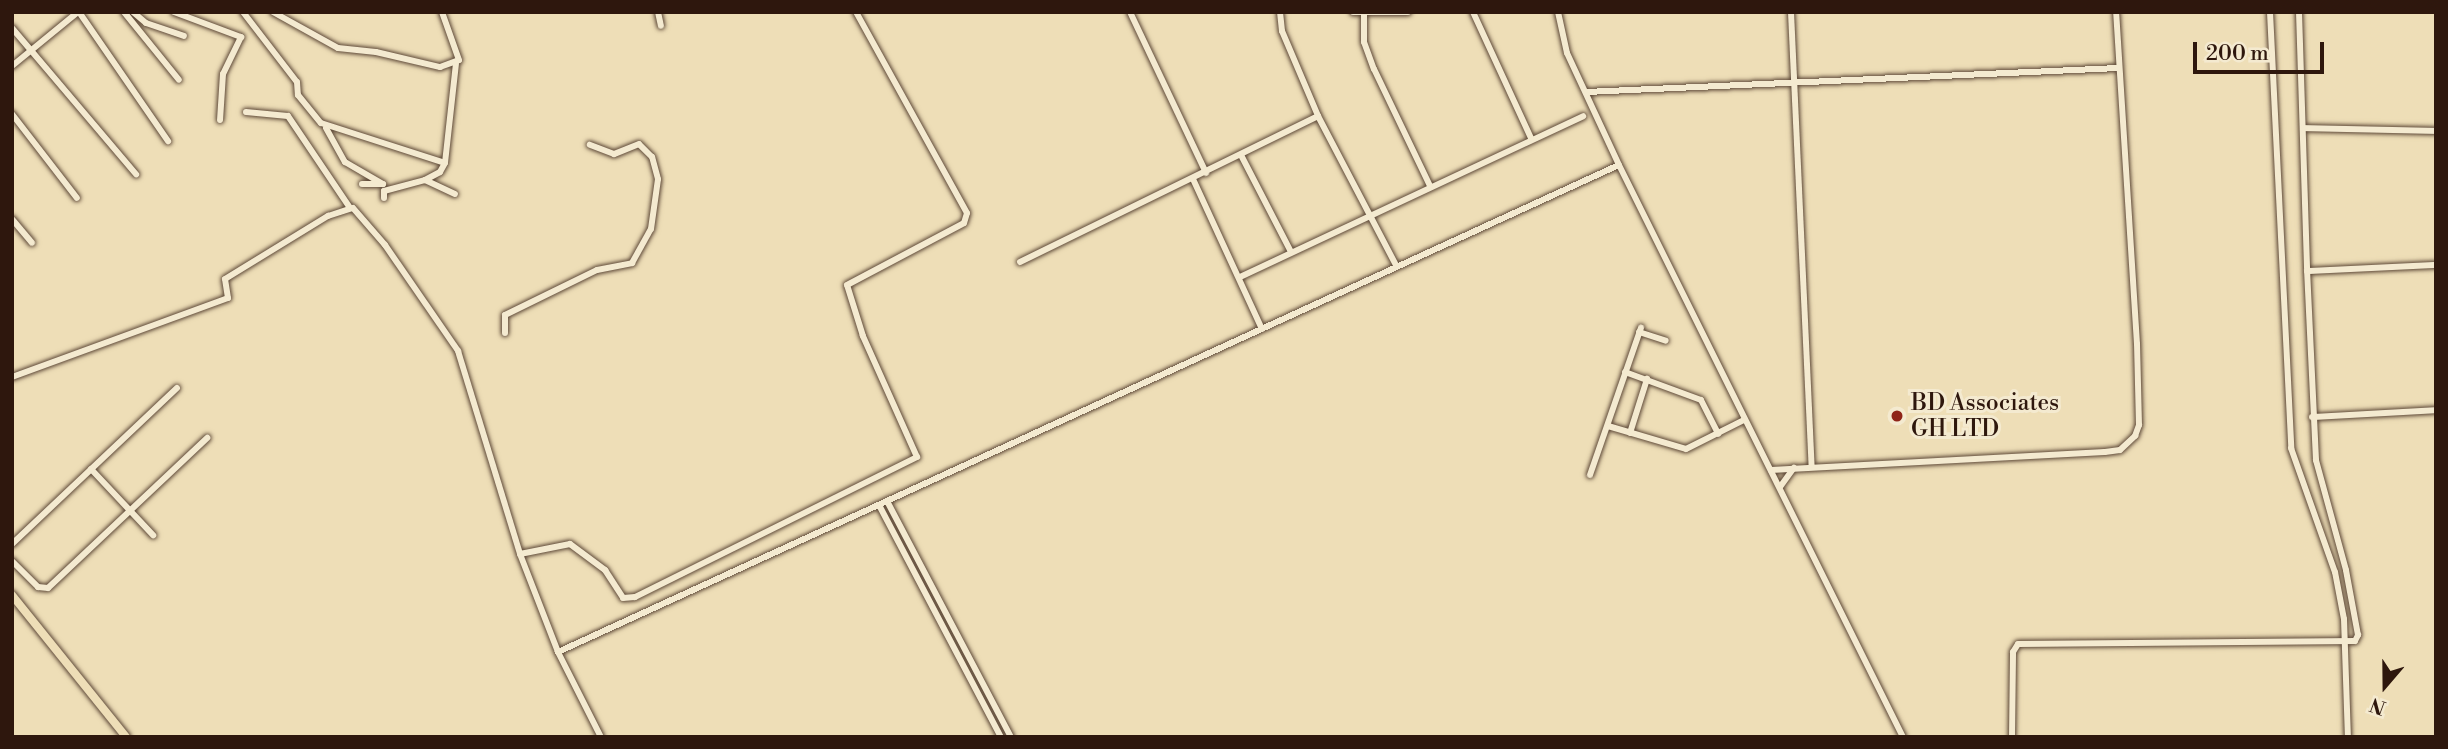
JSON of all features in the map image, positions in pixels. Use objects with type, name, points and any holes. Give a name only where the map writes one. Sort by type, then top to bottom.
[{"type":"main road","points":[[12,595],[126,737]]},
{"type":"street","points":[[12,66],[78,12],[168,141]]},
{"type":"street","points":[[124,12],[179,80]]},
{"type":"street","points":[[133,12],[139,19],[184,36]]},
{"type":"street","points":[[174,12],[241,37],[223,74],[219,120]]},
{"type":"street","points":[[243,12],[297,82],[298,95],[326,126],[345,162],[383,183],[379,187],[362,184]]},
{"type":"street","points":[[273,12],[338,48],[376,52],[429,66],[456,64]]},
{"type":"street","points":[[384,198],[384,191],[425,180],[440,172],[445,163],[457,50],[442,12]]},
{"type":"street","points":[[659,12],[661,26]]},
{"type":"street","points":[[520,554],[570,544],[605,570],[623,598],[635,597],[917,457],[863,336],[847,285],[964,223],[967,213],[856,12]]},
{"type":"street","points":[[1130,12],[1206,173]]},
{"type":"street","points":[[1280,12],[1282,31],[1318,116],[1398,267]]},
{"type":"street","points":[[1353,12],[1408,12]]},
{"type":"street","points":[[1473,12],[1531,138]]},
{"type":"street","points":[[1558,12],[1567,53],[1619,165],[1903,737]]},
{"type":"street","points":[[1791,12],[1792,82],[1812,466]]},
{"type":"street","points":[[1771,470],[2105,452],[2120,450],[2135,436],[2139,425],[2137,344],[2116,12]]},
{"type":"street","points":[[2270,12],[2291,448],[2335,572],[2346,643],[2348,737]]},
{"type":"street","points":[[2012,737],[2012,664],[2018,644],[2346,643],[2355,641],[2358,635],[2346,570],[2316,460],[2312,417],[2299,12]]},
{"type":"street","points":[[1364,13],[1364,42],[1374,69],[1430,186]]},
{"type":"street","points":[[136,26],[139,19]]},
{"type":"street","points":[[12,28],[34,48],[136,174]]},
{"type":"street","points":[[1586,92],[2118,68]]},
{"type":"street","points":[[246,112],[288,116],[315,150],[350,208],[360,214],[384,245],[458,351],[520,554],[558,652],[601,737]]},
{"type":"street","points":[[12,114],[78,198]]},
{"type":"street","points":[[1020,262],[1318,116]]},
{"type":"street","points":[[1240,277],[1531,138],[1583,116]]},
{"type":"street","points":[[326,126],[445,163]]},
{"type":"street","points":[[2303,128],[2436,131]]},
{"type":"street","points":[[505,333],[506,315],[597,270],[632,264],[651,229],[659,179],[645,147],[633,145],[614,154],[590,145]]},
{"type":"street","points":[[1241,155],[1291,253]]},
{"type":"street","points":[[558,652],[1619,165]]},
{"type":"street","points":[[1193,179],[1262,330]]},
{"type":"street","points":[[425,180],[455,194]]},
{"type":"street","points":[[12,377],[228,298],[225,279],[328,216],[350,208]]},
{"type":"street","points":[[12,219],[32,243]]},
{"type":"street","points":[[2307,271],[2436,265]]},
{"type":"street","points":[[1590,475],[1640,330],[1666,341]]},
{"type":"street","points":[[1625,372],[1701,400],[1718,434]]},
{"type":"street","points":[[1630,433],[1647,379]]},
{"type":"street","points":[[12,544],[177,388]]},
{"type":"street","points":[[2312,417],[2436,410]]},
{"type":"street","points":[[1608,426],[1686,449],[1745,420]]},
{"type":"street","points":[[12,561],[44,590],[207,438]]},
{"type":"street","points":[[1780,487],[1794,468]]},
{"type":"street","points":[[91,469],[153,535]]},
{"type":"street","points":[[887,501],[1011,737]]},
{"type":"street","points":[[879,505],[1002,737]]},
{"type":"place","name":"BD Associates GH LTD","points":[[1897,416]]}]
